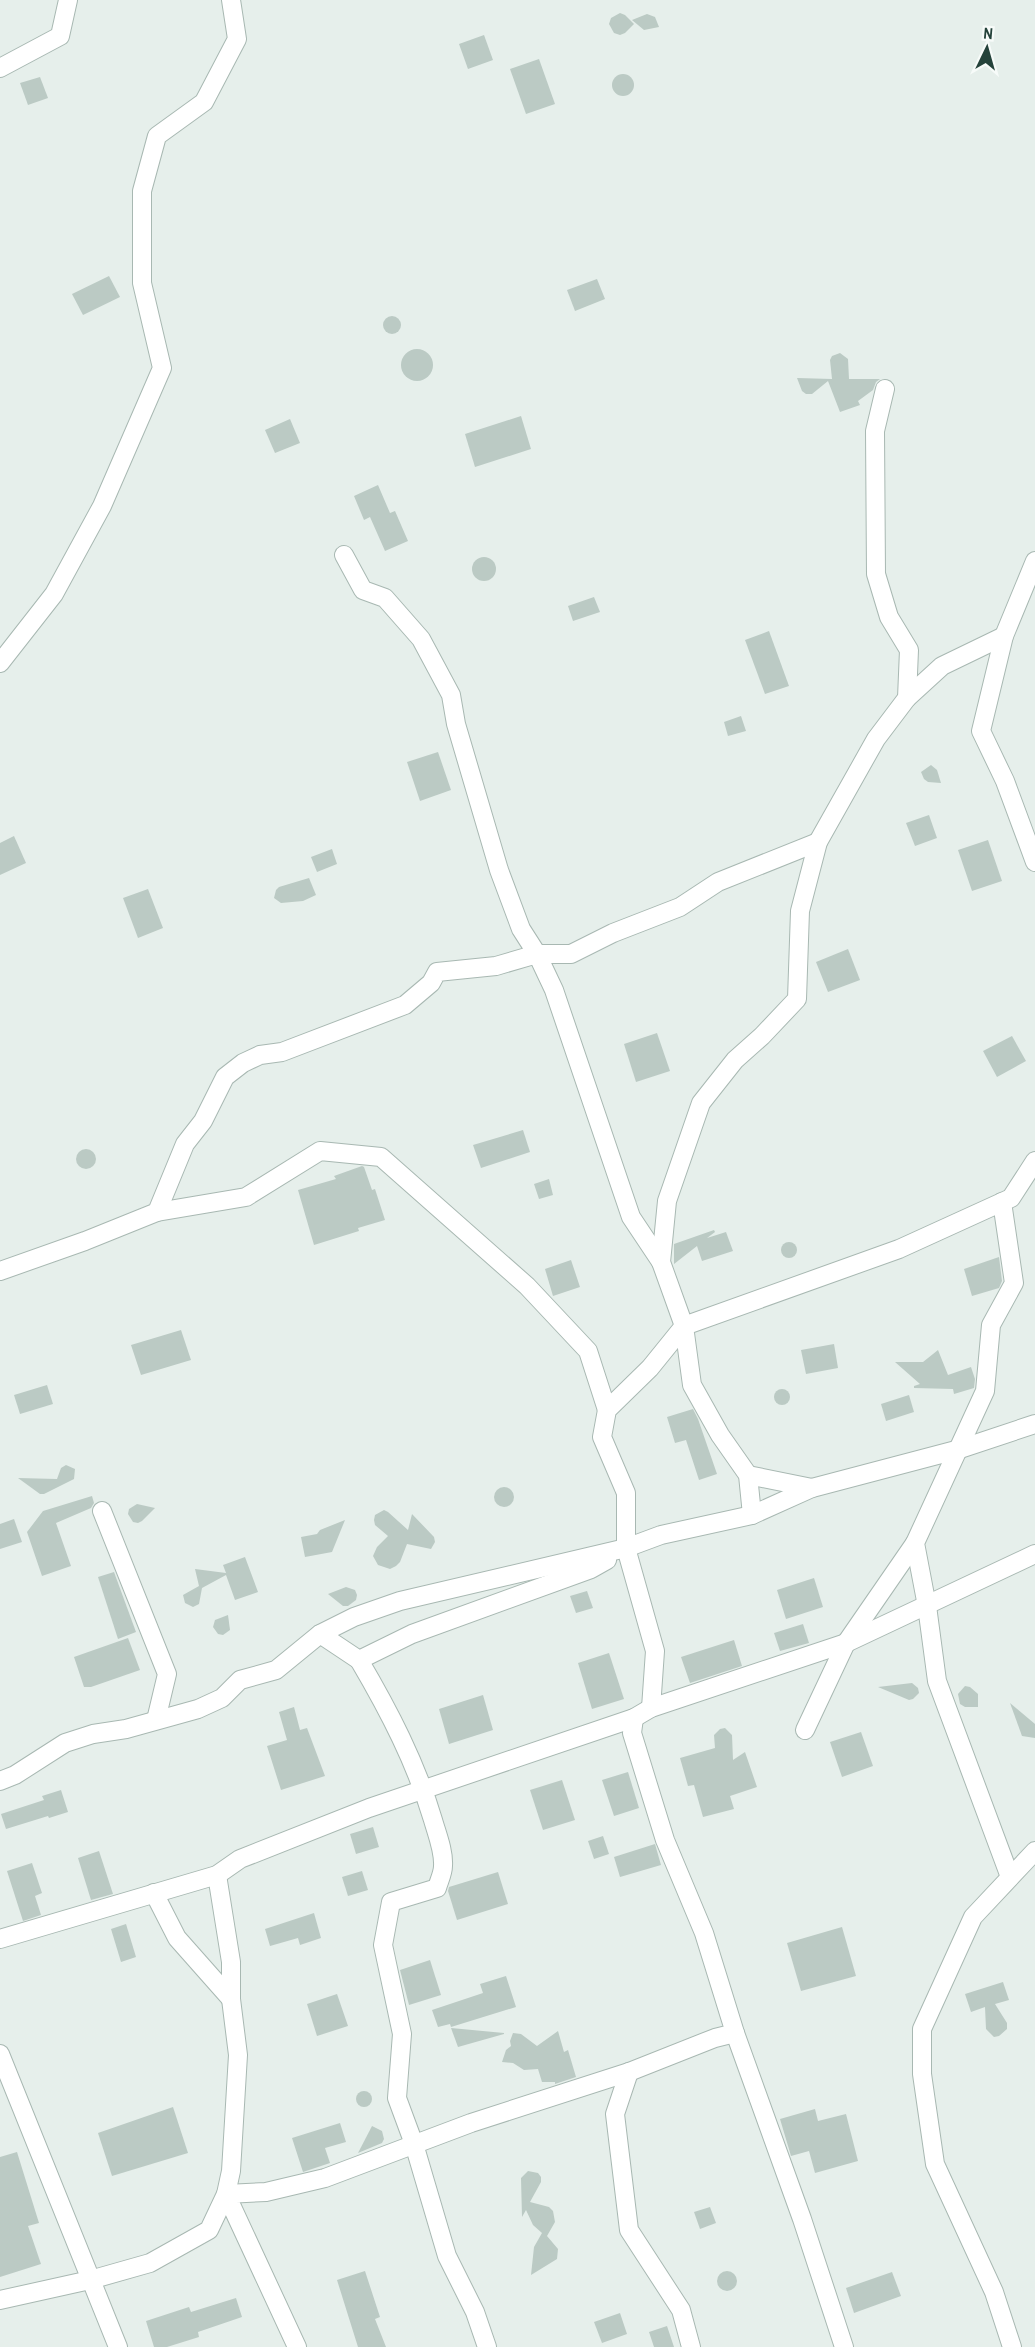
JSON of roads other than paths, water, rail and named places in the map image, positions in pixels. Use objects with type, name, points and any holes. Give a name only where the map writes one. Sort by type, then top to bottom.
[{"type":"street","points":[[0,68],[60,36],[68,0]]},
{"type":"street","points":[[0,663],[54,594],[98,514],[162,368],[142,284],[142,191],[157,136],[204,102],[237,39],[231,0]]},
{"type":"street","points":[[885,389],[875,431],[876,574],[890,617],[909,650],[907,698]]},
{"type":"street","points":[[344,555],[363,590],[385,598],[421,639],[451,695],[456,724],[500,870],[521,929],[537,954],[554,990],[631,1217],[661,1262],[684,1326],[692,1385],[720,1435],[748,1475],[752,1515]]},
{"type":"street","points":[[1035,561],[1004,636],[981,731],[1005,781],[1035,862]]},
{"type":"street","points":[[661,1262],[667,1201],[701,1103],[735,1060],[797,999],[800,911],[818,842],[876,739],[907,698],[942,666],[1004,636]]},
{"type":"street","points":[[157,1212],[185,1144],[203,1121],[225,1077],[243,1063],[260,1055],[282,1052],[405,1005],[431,983],[437,972],[496,966],[537,954],[572,954],[614,933],[680,907],[718,882],[818,842]]},
{"type":"street","points":[[0,1271],[96,1237],[157,1212],[246,1197],[320,1151],[381,1157],[527,1286],[588,1351],[607,1410],[602,1437],[626,1493],[626,1548],[655,1651],[651,1708]]},
{"type":"street","points":[[607,1410],[650,1368],[684,1326],[899,1250],[1011,1198],[1035,1161]]},
{"type":"street","points":[[805,1730],[846,1643],[915,1543],[985,1391],[991,1325],[1014,1283],[1002,1202]]},
{"type":"street","points":[[0,1781],[15,1775],[65,1743],[198,1709],[222,1698],[240,1680],[276,1670],[320,1634],[354,1617],[400,1601],[626,1548],[661,1535],[752,1515],[812,1488],[960,1449],[1035,1424]]},
{"type":"street","points":[[748,1475],[812,1488]]},
{"type":"street","points":[[102,1511],[167,1674],[156,1720]]},
{"type":"street","points":[[915,1543],[927,1606],[937,1681],[1010,1877]]},
{"type":"street","points":[[359,1660],[412,1634],[591,1569],[626,1548]]},
{"type":"street","points":[[0,1939],[217,1875],[240,1859],[369,1808],[634,1718],[651,1708],[846,1643],[1035,1554]]},
{"type":"street","points":[[320,1634],[359,1660],[389,1712],[424,1789],[438,1834],[443,1866],[437,1888],[391,1902],[383,1945],[402,2034],[397,2098],[414,2144],[447,2256],[475,2312],[487,2347]]},
{"type":"street","points":[[634,1718],[632,1733],[665,1840],[704,1934],[760,2108],[802,2219],[844,2347]]},
{"type":"street","points":[[1012,2347],[994,2292],[935,2163],[922,2074],[922,2029],[973,1917],[1035,1851]]},
{"type":"street","points":[[0,2300],[90,2280],[150,2263],[208,2230],[226,2194],[233,2149],[238,2055],[231,1999],[231,1962],[217,1875]]},
{"type":"street","points":[[154,1893],[177,1938],[231,1999]]},
{"type":"street","points":[[226,2194],[266,2192],[325,2178],[471,2122],[629,2072],[715,2038],[735,2033]]},
{"type":"street","points":[[0,2054],[118,2347]]},
{"type":"street","points":[[629,2072],[615,2114],[628,2230],[681,2310],[691,2347]]},
{"type":"street","points":[[226,2194],[297,2347]]}]
